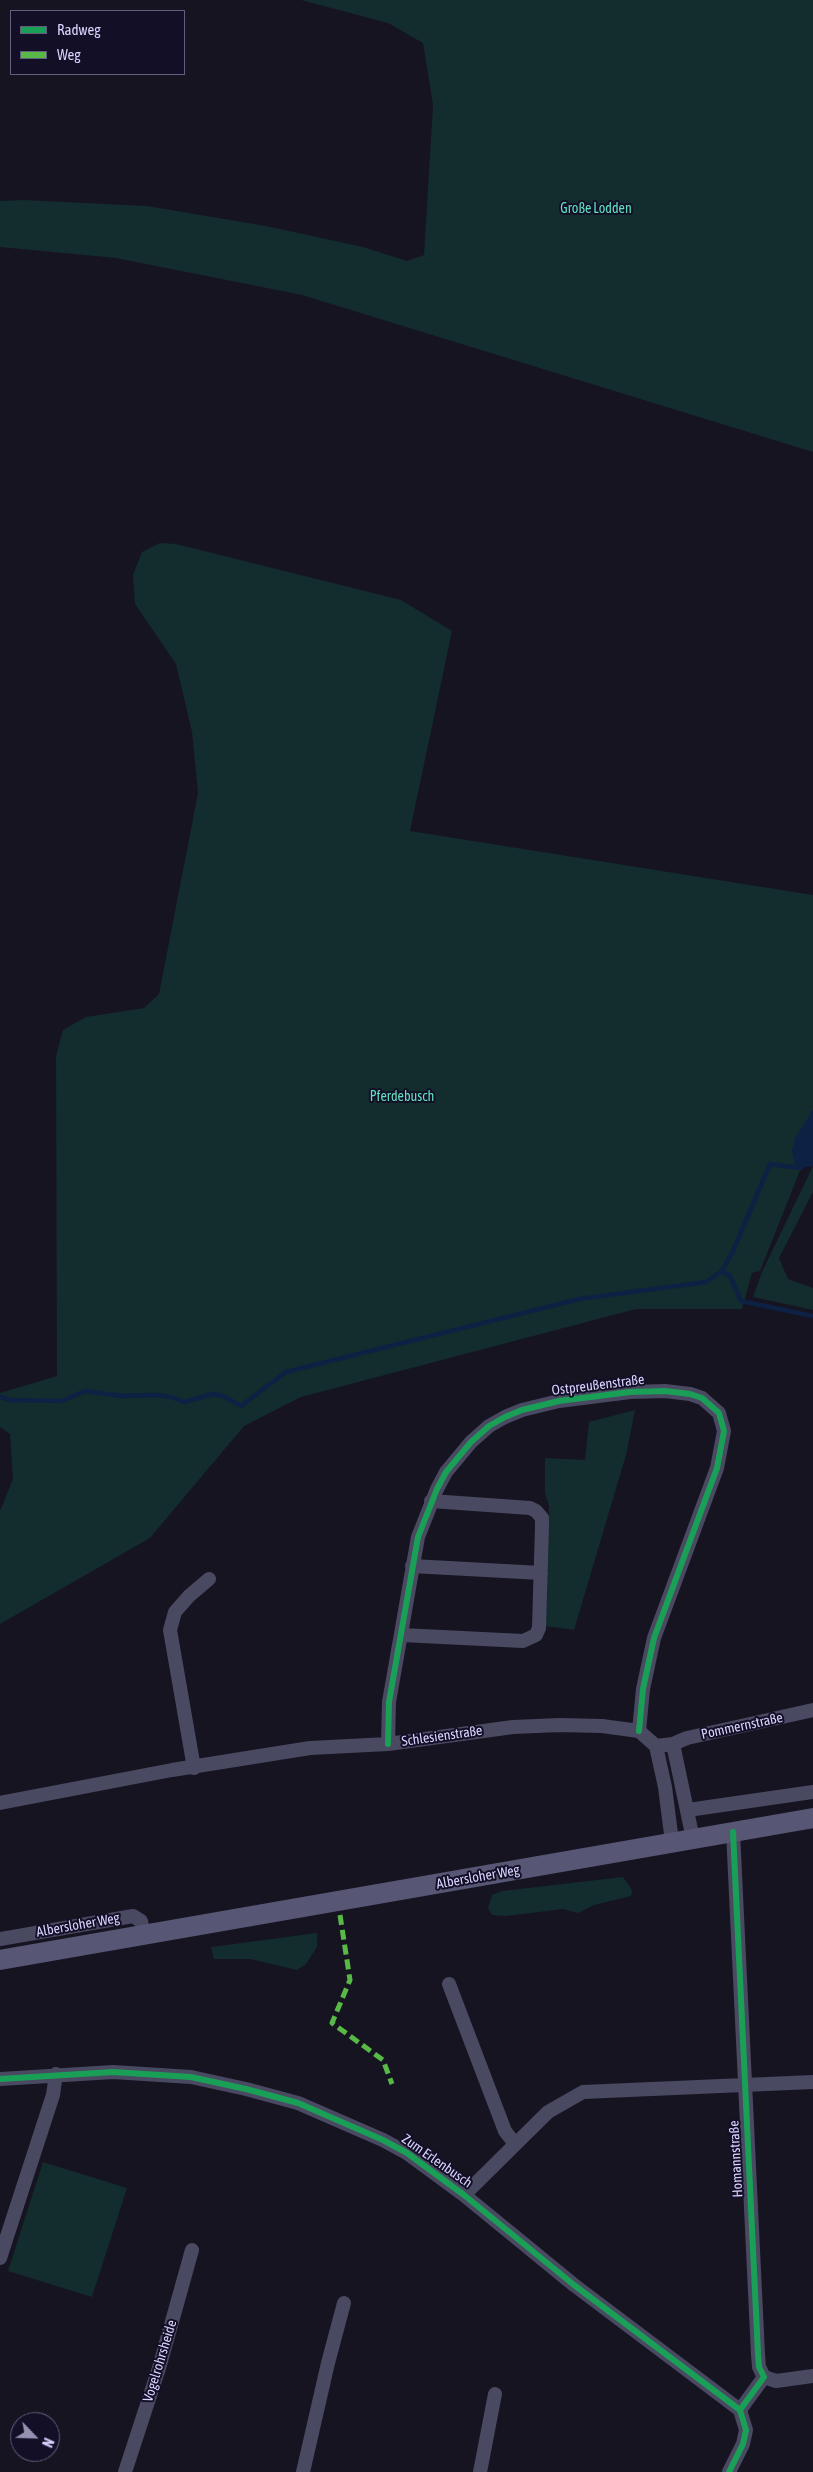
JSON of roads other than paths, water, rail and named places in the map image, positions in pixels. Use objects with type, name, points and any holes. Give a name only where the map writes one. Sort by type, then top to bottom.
[{"type":"main road","name":"Albersloher Weg","points":[[0,1960],[813,1818]]},
{"type":"street","name":"Ostpreußenstraße","points":[[388,1744],[389,1702],[418,1537],[431,1501],[446,1472],[471,1442],[489,1426],[522,1410],[560,1400],[630,1392],[665,1391],[690,1394],[702,1398],[717,1410],[724,1430],[717,1468],[654,1638],[643,1688],[639,1731]]},
{"type":"street","points":[[402,1635],[523,1641],[531,1639],[539,1628],[542,1518],[536,1511],[530,1508],[431,1501]]},
{"type":"street","points":[[412,1566],[540,1573]]},
{"type":"street","points":[[194,1768],[170,1630],[175,1612],[208,1579]]},
{"type":"street","name":"Pommernstraße","points":[[673,1744],[687,1738],[813,1710]]},
{"type":"street","name":"Schlesienstraße","points":[[0,1803],[310,1748],[388,1744],[513,1727],[602,1726],[639,1731]]},
{"type":"street","points":[[639,1731],[656,1746],[665,1787],[672,1842]]},
{"type":"street","points":[[656,1746],[673,1744],[694,1839]]},
{"type":"street","points":[[688,1810],[813,1792]]},
{"type":"street","name":"Homannstraße","points":[[733,1832],[758,2354],[759,2367],[764,2377]]},
{"type":"street","name":"Albersloher Weg","points":[[0,1939],[133,1916],[141,1921],[144,1935]]},
{"type":"street","points":[[449,1984],[505,2132],[515,2144]]},
{"type":"street","name":"Zum Erlenbusch","points":[[0,2079],[56,2074],[113,2072],[190,2077],[298,2103],[406,2153],[464,2194],[574,2285],[740,2410]]},
{"type":"street","points":[[0,2258],[53,2095],[56,2074]]},
{"type":"street","name":"Zum Erlenbusch","points":[[464,2194],[548,2112],[583,2092],[813,2082]]},
{"type":"street","name":"Vogelrohrsheide","points":[[125,2472],[159,2368],[192,2250]]},
{"type":"street","points":[[302,2472],[344,2303]]},
{"type":"street","points":[[729,2472],[743,2444],[746,2430],[740,2410],[764,2377],[776,2381],[813,2376]]},
{"type":"street","points":[[480,2472],[495,2394]]},
{"type":"water","points":[[813,1110],[813,1166],[801,1168],[795,1164],[792,1151],[796,1136]]},
{"type":"waterway","points":[[0,1397],[11,1400],[62,1401],[85,1391],[121,1396],[155,1395],[171,1397],[184,1402],[213,1394],[223,1396],[241,1406],[286,1372],[579,1299],[706,1282],[722,1271],[733,1251],[770,1164],[801,1168]]},
{"type":"waterway","points":[[722,1271],[730,1276],[741,1301],[813,1316]]},
{"type":"park label","name":"Große Lodden","points":[[596,209]]},
{"type":"park label","name":"Pferdebusch","points":[[402,1097]]}]
